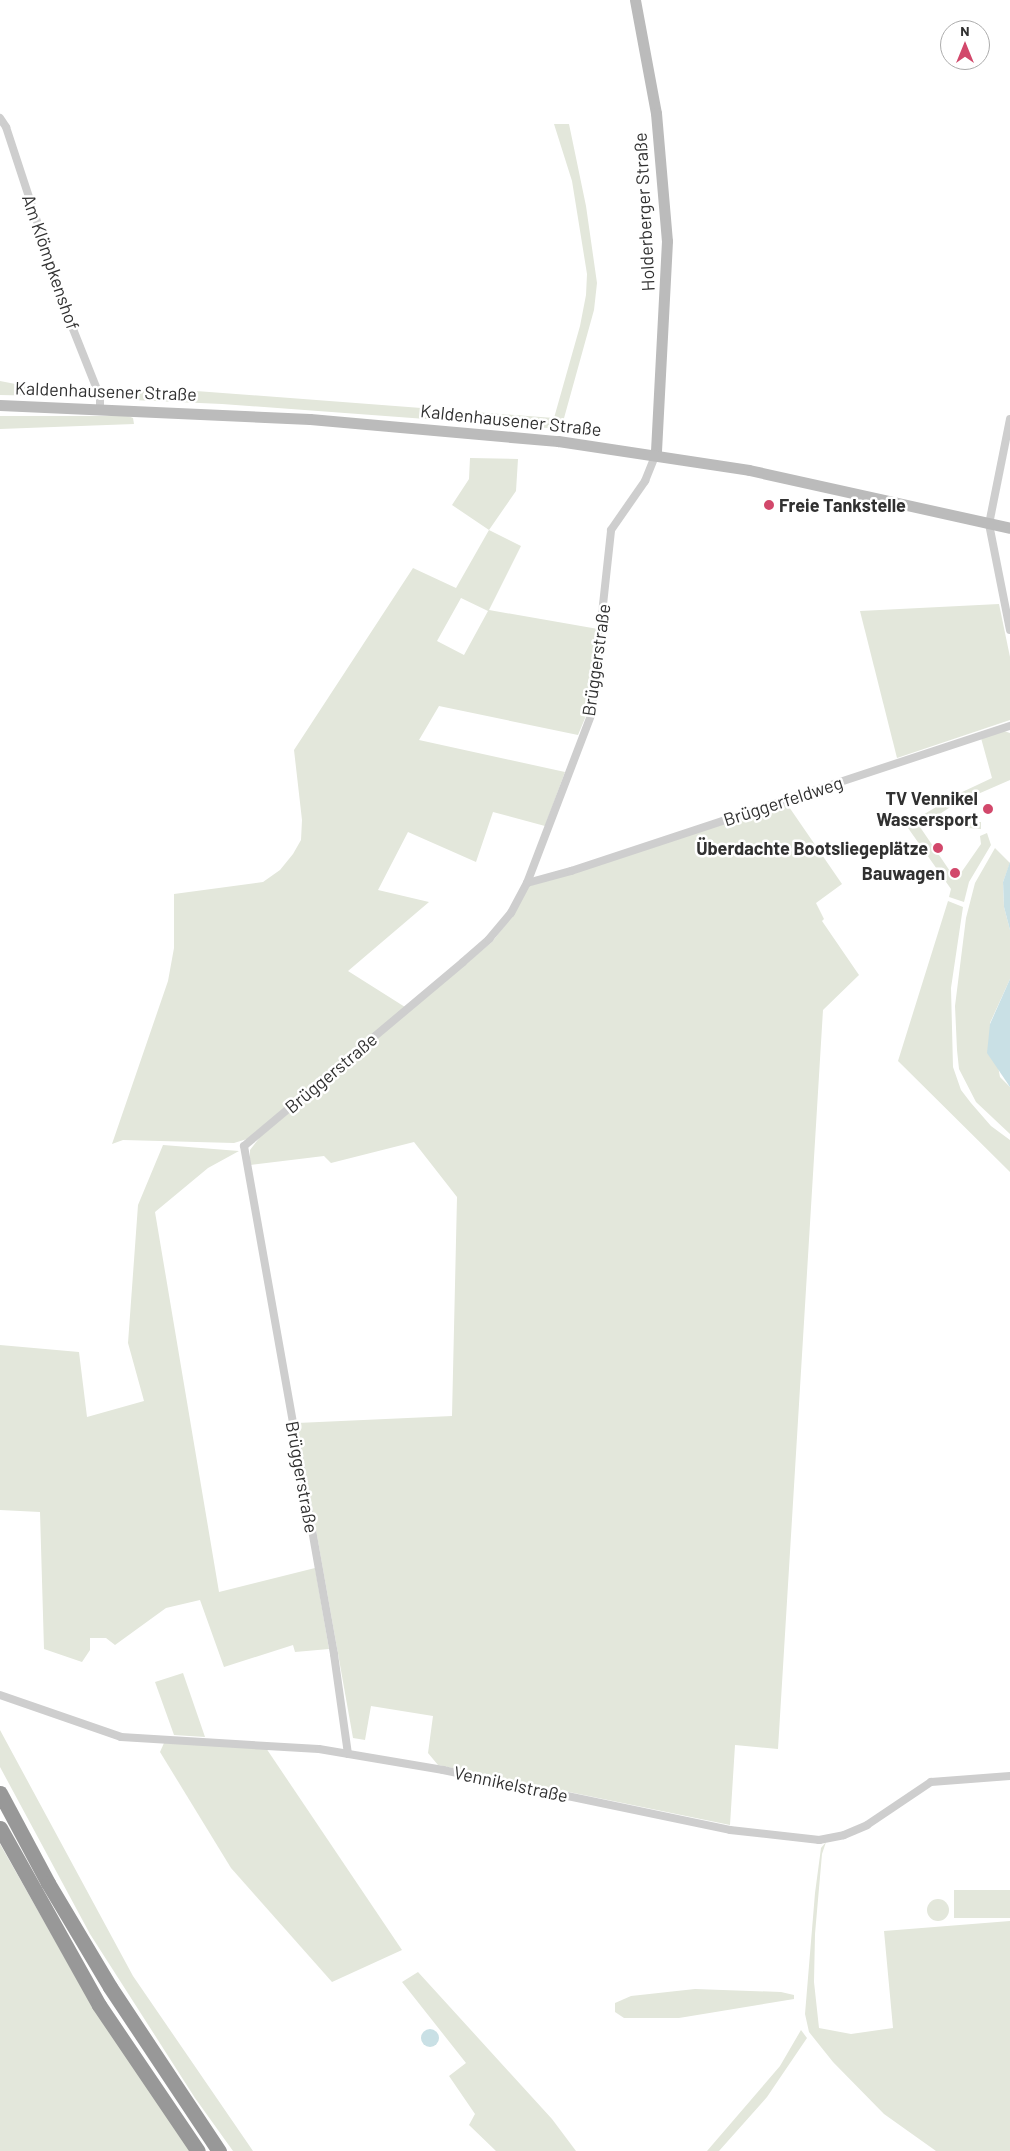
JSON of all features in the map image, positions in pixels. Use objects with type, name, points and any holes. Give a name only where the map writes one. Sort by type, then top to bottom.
[{"type":"highway","points":[[0,1793],[48,1883],[110,1988],[219,2151]]},
{"type":"highway","points":[[0,1828],[99,2005],[198,2151]]},
{"type":"main road","name":"Holderberger Straße","points":[[634,0],[656,113],[667,241],[656,454]]},
{"type":"main road","name":"Kaldenhausener Straße","points":[[0,405],[100,407],[319,420],[471,432],[656,454],[808,482],[1010,528]]},
{"type":"street","name":"Am Klömpkenshof","points":[[0,118],[6,127],[69,319],[100,397],[100,407]]},
{"type":"street","points":[[1010,419],[989,524],[1010,630]]},
{"type":"street","name":"Brüggerstraße","points":[[348,1754],[334,1654],[244,1146],[489,939],[511,912],[527,883],[591,715],[611,530],[645,481],[656,454]]},
{"type":"street","name":"Brüggerfeldweg","points":[[527,883],[571,871],[1010,726]]},
{"type":"street","name":"Vennikelstraße","points":[[0,1695],[85,1725],[138,1740],[275,1745],[348,1754],[476,1776],[730,1830],[819,1840],[844,1835],[867,1825],[931,1782],[1010,1776]]},
{"type":"shaded area","points":[[554,124],[569,124],[586,206],[597,283],[594,310],[561,429],[222,404],[110,399],[108,391],[196,391],[554,418],[580,326],[586,295],[587,274],[572,181]]},
{"type":"shaded area","points":[[0,381],[36,388],[87,387],[91,397],[0,395]]},
{"type":"shaded area","points":[[0,416],[128,416],[133,418],[134,424],[0,429]]},
{"type":"shaded area","points":[[470,458],[518,459],[516,491],[489,530],[452,505],[469,479]]},
{"type":"shaded area","points":[[489,530],[521,546],[489,610],[598,629],[588,711],[578,735],[439,706],[419,740],[565,772],[545,826],[493,812],[476,862],[408,832],[378,890],[429,902],[348,971],[405,1007],[247,1139],[234,1143],[123,1140],[112,1144],[168,981],[174,948],[174,894],[263,882],[280,870],[301,840],[302,820],[294,750],[413,568],[456,588]],"holes":[[[461,598],[488,611],[464,655],[437,641]]]},
{"type":"shaded area","points":[[999,604],[1010,657],[1010,720],[897,758],[860,611]]},
{"type":"shaded area","points":[[1001,730],[1010,733],[1010,780],[955,804],[920,827],[956,880],[981,844],[980,836],[987,833],[991,845],[969,882],[964,902],[949,897],[951,889],[908,828],[916,819],[958,794],[992,778],[981,738]]},
{"type":"shaded area","points":[[787,804],[842,884],[816,903],[824,919],[822,921],[859,975],[823,1010],[778,1749],[735,1745],[730,1825],[438,1765],[428,1753],[433,1716],[371,1706],[365,1740],[353,1738],[297,1423],[452,1416],[457,1197],[414,1142],[331,1163],[324,1156],[250,1165],[250,1150],[260,1137],[492,942],[514,914],[529,886]]},
{"type":"shaded area","points":[[981,822],[981,829],[955,827],[957,823]]},
{"type":"shaded area","points":[[995,848],[1010,863],[1003,882],[1004,907],[1010,930],[1010,979],[990,1023],[1000,1077],[1010,1087],[1010,1134],[976,1102],[959,1069],[957,1050],[955,1006],[966,918],[975,883]]},
{"type":"shaded area","points":[[948,901],[963,907],[951,988],[953,1067],[961,1090],[971,1103],[991,1126],[1010,1140],[1010,1172],[898,1061]]},
{"type":"shaded area","points":[[163,1145],[239,1151],[208,1168],[155,1212],[219,1592],[315,1568],[329,1649],[295,1652],[293,1645],[224,1667],[200,1600],[166,1608],[115,1645],[106,1638],[90,1638],[90,1650],[82,1662],[44,1649],[40,1512],[0,1510],[0,1345],[79,1352],[87,1417],[144,1401],[128,1343],[138,1205]]},
{"type":"shaded area","points":[[183,1673],[205,1737],[174,1735],[155,1682]]},
{"type":"shaded area","points":[[0,1730],[133,1976],[253,2151],[233,2151],[195,2098],[90,1934],[0,1767]]},
{"type":"shaded area","points":[[164,1743],[266,1748],[402,1950],[332,1982],[231,1868],[160,1752]]},
{"type":"shaded area","points":[[826,1842],[822,1854],[815,1934],[814,1982],[819,2028],[851,2034],[893,2028],[884,1931],[1010,1921],[1010,2151],[936,2151],[884,2114],[833,2062],[809,2032],[805,2014],[815,1893],[821,1848]]},
{"type":"shaded area","points":[[0,1844],[95,2011],[191,2151],[0,2151]]},
{"type":"shaded area","points":[[954,1890],[1010,1890],[1010,1918],[954,1918]]},
{"type":"shaded area","points":[[938,1899],[946,1902],[949,1910],[946,1918],[938,1921],[930,1918],[927,1910],[930,1902]]},
{"type":"shaded area","points":[[418,1972],[552,2119],[576,2151],[496,2151],[469,2125],[475,2114],[449,2076],[466,2063],[402,1982]]},
{"type":"shaded area","points":[[695,1989],[781,1992],[794,1995],[794,1999],[679,2018],[624,2018],[615,2012],[615,2003],[631,1996]]},
{"type":"shaded area","points":[[801,2030],[807,2038],[767,2097],[719,2151],[707,2151],[780,2066]]},
{"type":"water","points":[[1010,862],[1010,930],[1004,907],[1003,882]]},
{"type":"water","points":[[1010,979],[1010,1087],[987,1053],[990,1024]]},
{"type":"water","points":[[430,2029],[436,2032],[439,2038],[436,2044],[430,2047],[424,2044],[421,2038],[424,2032]]},
{"type":"place","name":"Freie Tankstelle","points":[[769,505]]},
{"type":"place","name":"TV Vennikel Wassersport","points":[[988,809]]},
{"type":"place","name":"Überdachte Bootsliegeplätze","points":[[938,848]]},
{"type":"place","name":"Bauwagen","points":[[955,873]]}]
